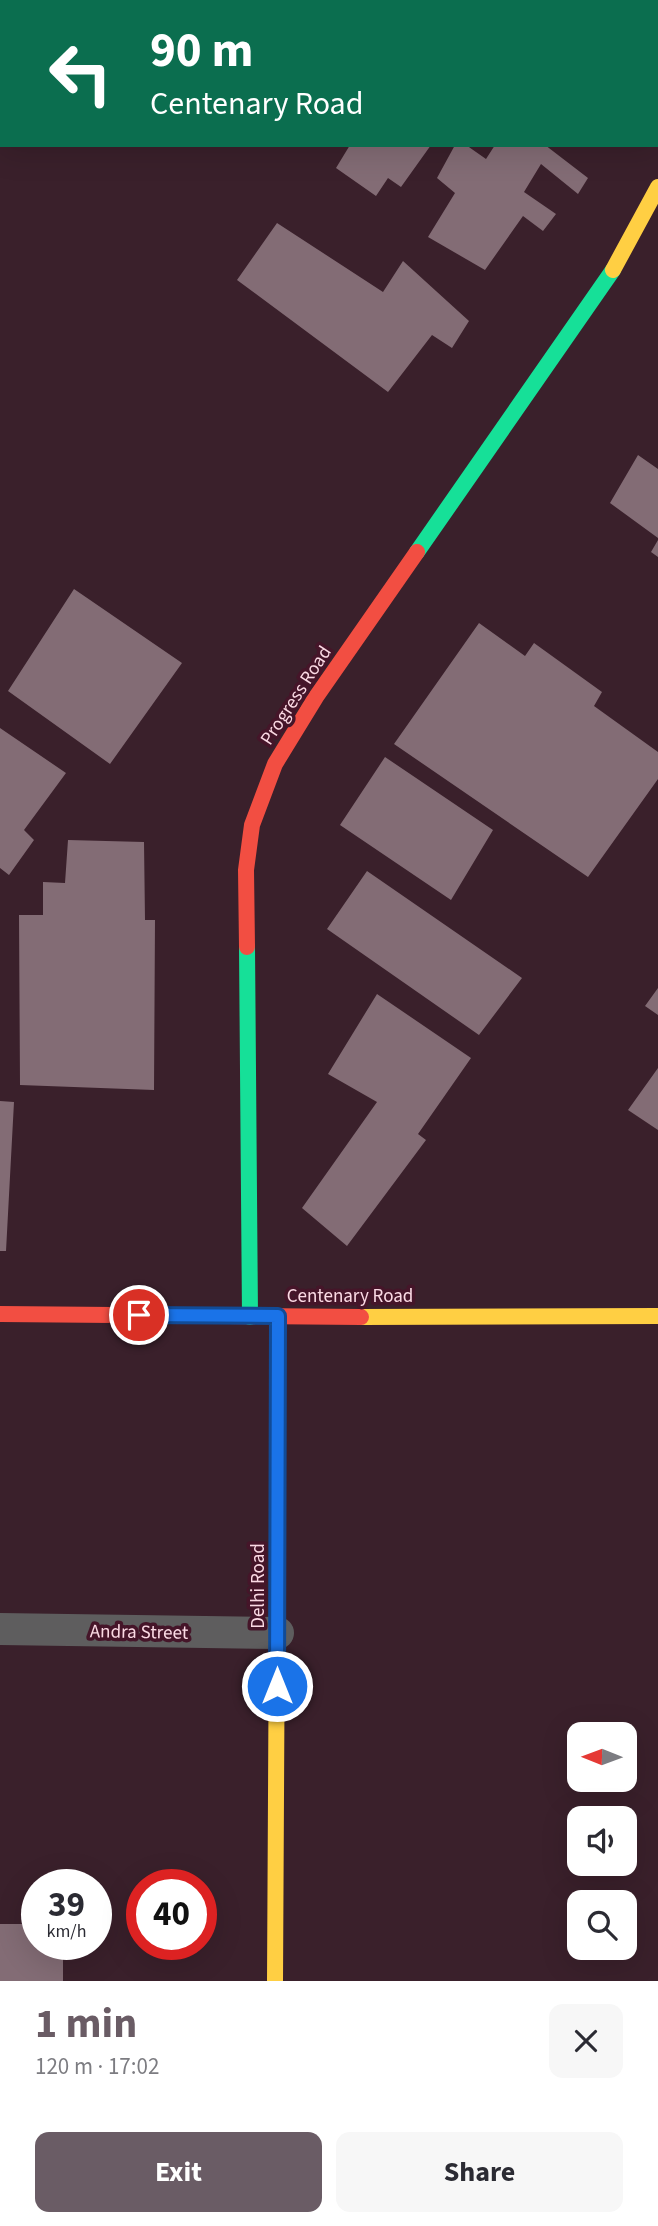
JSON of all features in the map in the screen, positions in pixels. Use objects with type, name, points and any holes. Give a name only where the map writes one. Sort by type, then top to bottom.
[{"type":"street","name":"Progress Road","points":[[250,1317],[246,870],[252,825],[275,764],[316,697],[613,271],[658,187]]},
{"type":"street","name":"Centenary Road","points":[[0,1314],[250,1317],[658,1316]]},
{"type":"street","name":"Delhi Road","points":[[275,1981],[278,1316]]},
{"type":"street","name":"Andra Street","points":[[0,1629],[278,1633]]},
{"type":"building","points":[[349,147],[430,147],[401,187],[388,178],[376,196],[336,168]]},
{"type":"building","points":[[454,147],[469,147],[486,159],[494,147],[548,147],[588,178],[578,194],[541,164],[524,192],[556,214],[543,231],[523,216],[485,270],[428,237],[455,193],[437,178]]},
{"type":"building","points":[[277,223],[383,292],[403,261],[469,321],[452,348],[432,335],[388,392],[237,280]]},
{"type":"building","points":[[638,455],[658,469],[658,538],[610,503]]},
{"type":"building","points":[[658,540],[658,557],[651,552]]},
{"type":"building","points":[[74,589],[182,663],[110,764],[8,691]]},
{"type":"building","points":[[479,623],[525,656],[534,643],[602,692],[594,706],[658,752],[658,779],[588,877],[394,744]]},
{"type":"building","points":[[0,728],[66,773],[24,830],[34,840],[9,875],[0,868]]},
{"type":"building","points":[[385,757],[493,830],[451,900],[340,825]]},
{"type":"building","points":[[68,840],[144,842],[145,920],[155,920],[154,1090],[20,1085],[19,915],[43,915],[43,882],[65,883]]},
{"type":"building","points":[[367,871],[522,978],[479,1035],[327,929]]},
{"type":"building","points":[[658,988],[658,1015],[645,1006]]},
{"type":"building","points":[[377,994],[471,1058],[418,1134],[426,1140],[347,1246],[302,1208],[377,1102],[328,1074]]},
{"type":"building","points":[[658,1068],[658,1130],[628,1110]]},
{"type":"building","points":[[0,1101],[14,1102],[6,1251],[0,1251]]},
{"type":"building","points":[[0,1924],[21,1924],[21,1960],[63,1960],[63,1981],[0,1981]]},
{"type":"traffic: fast","points":[[417,552],[613,270]]},
{"type":"traffic: fast","points":[[247,947],[250,1317]]},
{"type":"traffic: fast","points":[[278,1316],[278,1424]]},
{"type":"traffic: slow","points":[[613,270],[658,187]]},
{"type":"traffic: slow","points":[[361,1317],[658,1316]]},
{"type":"traffic: slow","points":[[275,1981],[278,1424]]},
{"type":"traffic: jam","points":[[247,947],[246,870],[252,825],[275,764],[316,697],[417,552]]},
{"type":"traffic: jam","points":[[0,1314],[361,1317]]},
{"type":"route","points":[[139,1315],[278,1316],[277,1686]]}]
